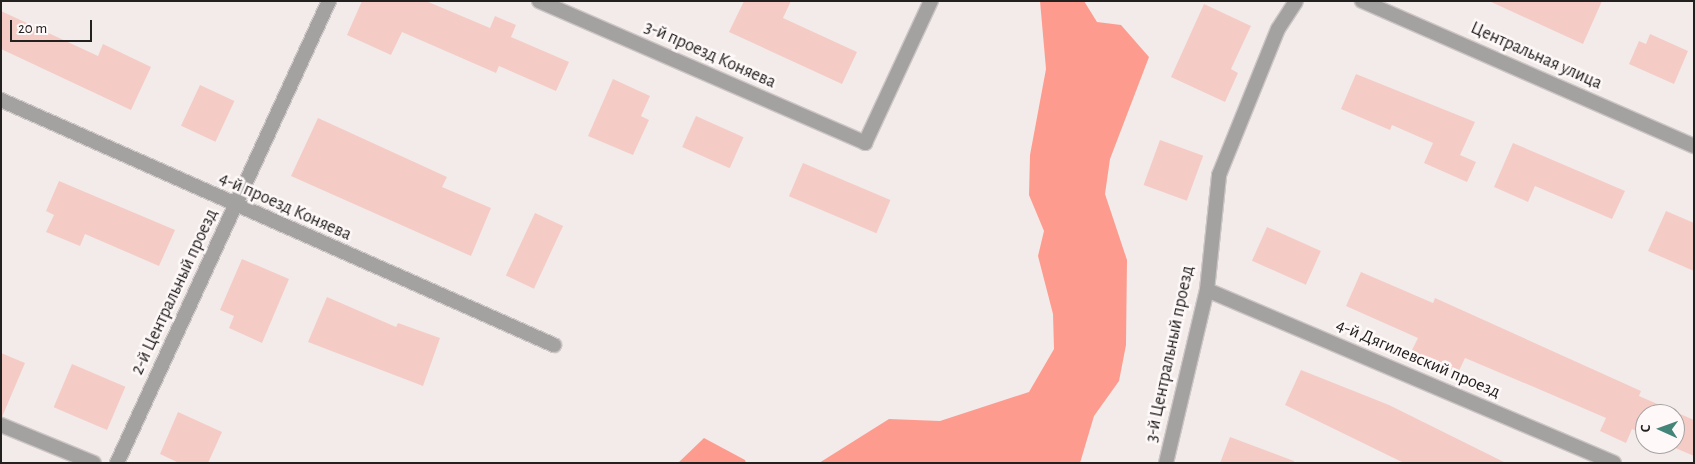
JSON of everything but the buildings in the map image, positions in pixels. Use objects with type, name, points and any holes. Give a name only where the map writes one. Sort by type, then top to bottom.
[{"type":"street","name":"2-й Центральный проезд","points":[[117,463],[329,1]]},
{"type":"street","name":"3-й проезд Коняева","points":[[539,1],[865,143],[931,1]]},
{"type":"street","name":"3-й Центральный проезд","points":[[1166,463],[1207,290],[1219,175],[1278,30],[1296,1]]},
{"type":"street","name":"Центральная улица","points":[[1362,1],[1694,146]]},
{"type":"street","name":"4-й проезд Коняева","points":[[1,100],[235,206],[554,345]]},
{"type":"street","name":"4-й Дягилевский проезд","points":[[1207,290],[1614,463]]},
{"type":"street","points":[[1,426],[94,463]]},
{"type":"shaded area","points":[[1040,1],[1084,1],[1097,22],[1121,25],[1149,57],[1110,159],[1105,194],[1127,260],[1126,345],[1119,381],[1094,416],[1080,463],[819,463],[889,419],[940,421],[1029,392],[1054,349],[1053,314],[1038,256],[1044,231],[1029,195],[1030,155],[1046,69]]},
{"type":"shaded area","points":[[704,438],[745,460],[746,463],[678,463]]}]
